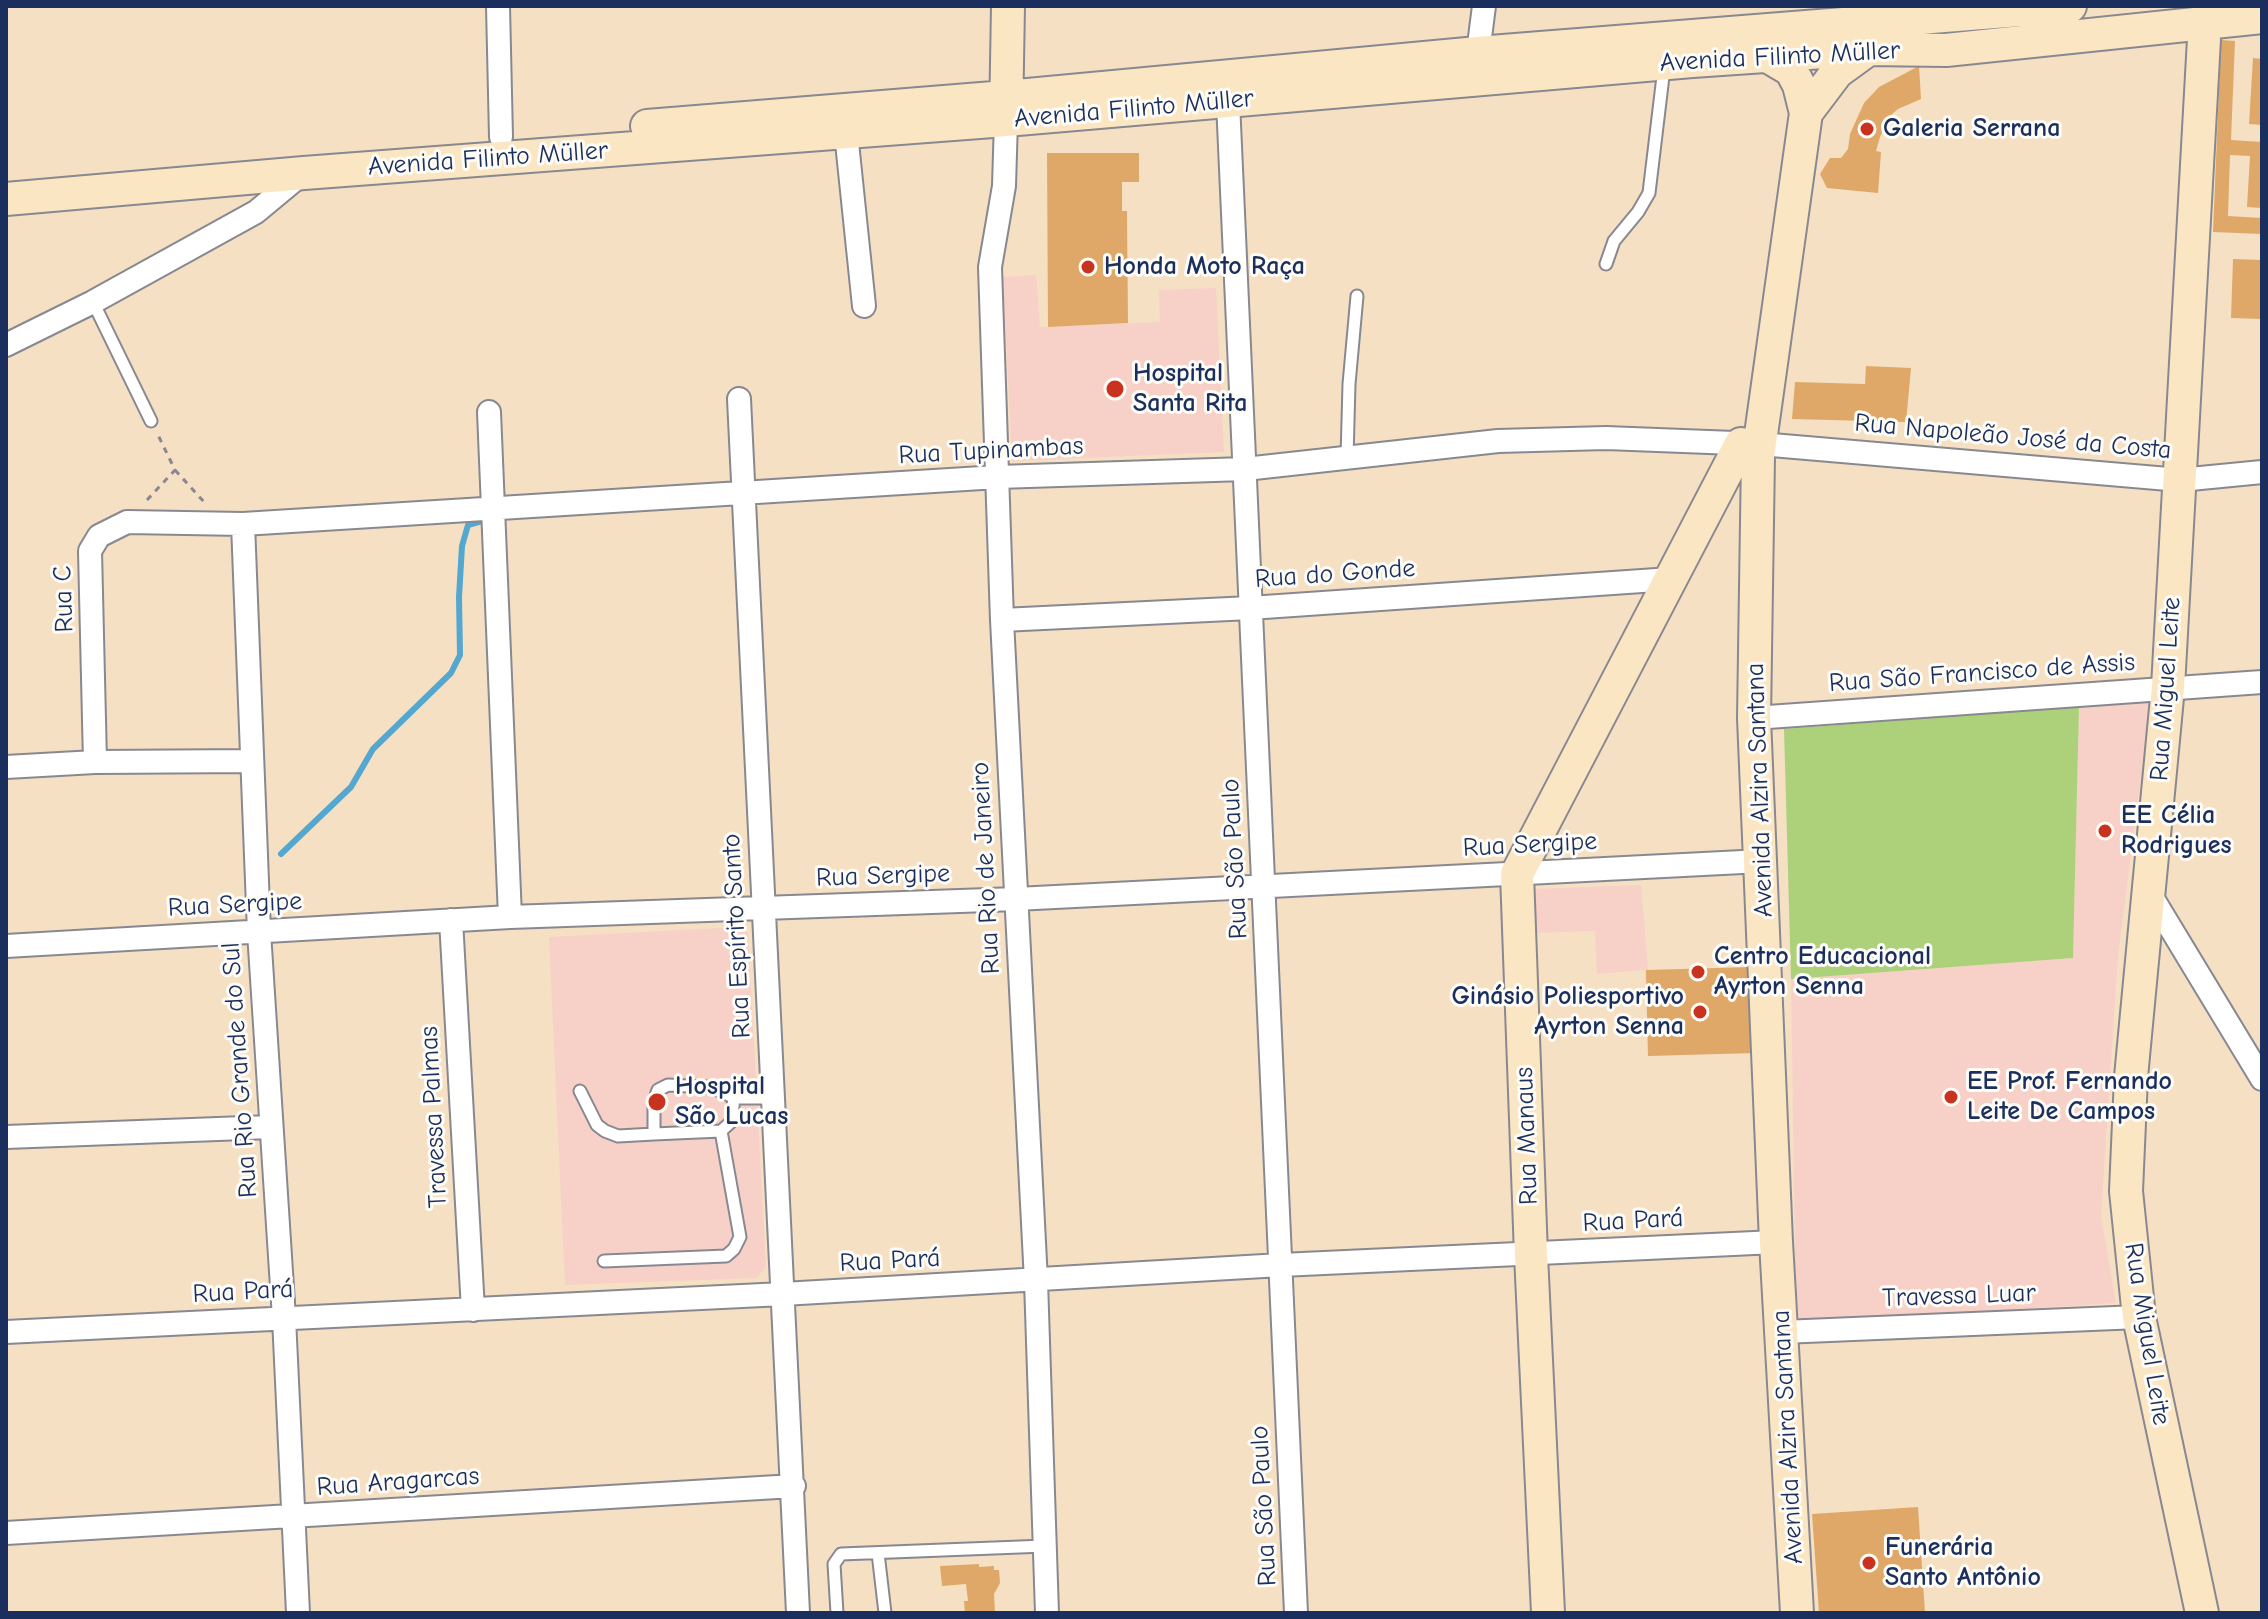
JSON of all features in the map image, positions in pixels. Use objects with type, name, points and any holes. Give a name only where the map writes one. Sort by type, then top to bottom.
[{"type":"main road","points":[[997,106],[1008,6]]},
{"type":"main road","name":"Avenida Filinto Müller","points":[[6,199],[304,173],[846,133],[997,106],[1478,53],[1929,12],[2070,6]]},
{"type":"main road","name":"Avenida Alzira Santana","points":[[1806,113],[1837,72],[1867,49],[1911,31],[1929,12]]},
{"type":"main road","name":"Avenida Filinto Müller","points":[[6,177],[501,137],[997,106],[1228,102],[1867,49],[1946,50],[2196,13],[2262,17]]},
{"type":"main road","name":"Rua Miguel Leite","points":[[2196,13],[2180,480],[2168,687],[2131,1077],[2126,1191],[2139,1317],[2202,1613]]},
{"type":"main road","name":"Avenida Alzira Santana","points":[[1769,57],[1791,70],[1799,85],[1806,113],[1750,444],[1754,718],[1776,1242],[1797,1613]]},
{"type":"main road","name":"Rua Manaus","points":[[1548,1613],[1517,874],[1671,579],[1750,444]]},
{"type":"street","points":[[498,6],[501,137]]},
{"type":"street","points":[[1478,53],[1484,6]]},
{"type":"street","points":[[1929,12],[1930,36],[1946,50]]},
{"type":"street","name":"Rua São Paulo","points":[[1228,102],[1296,1613]]},
{"type":"street","name":"Rua Rio de Janeiro","points":[[997,106],[1004,186],[990,267],[1002,620],[1036,1281],[1047,1613]]},
{"type":"street","points":[[846,133],[864,306]]},
{"type":"street","points":[[6,345],[93,302],[256,212],[304,173]]},
{"type":"street","name":"Rua Espírito Santo","points":[[739,399],[798,1613]]},
{"type":"street","points":[[489,412],[510,917]]},
{"type":"street","name":"Rua Tupinambas","points":[[236,524],[998,477],[1245,469],[1498,441],[1606,438],[1750,444]]},
{"type":"street","name":"Rua Napoleão José da Costa","points":[[1750,444],[2180,480],[2262,472]]},
{"type":"street","points":[[127,522],[236,524]]},
{"type":"street","name":"Rua C","points":[[95,762],[90,551],[99,536],[127,522]]},
{"type":"street","name":"Rua Rio Grande do Sul","points":[[236,524],[284,1318],[298,1613]]},
{"type":"street","name":"Rua do Gonde","points":[[1002,620],[1250,608],[1671,579]]},
{"type":"street","name":"Rua São Francisco de Assis","points":[[1754,718],[2262,682]]},
{"type":"street","points":[[6,767],[95,762],[252,761]]},
{"type":"street","name":"Rua Sergipe","points":[[6,946],[510,917],[1016,899],[1762,861]]},
{"type":"street","points":[[2150,894],[2262,1079]]},
{"type":"street","name":"Travessa Palmas","points":[[451,920],[473,1310]]},
{"type":"street","points":[[6,1137],[271,1127]]},
{"type":"street","name":"Rua Pará","points":[[6,1332],[1776,1242]]},
{"type":"street","name":"Travessa Luar","points":[[1782,1332],[2139,1317]]},
{"type":"street","name":"Rua Aragarcas","points":[[6,1533],[794,1486]]},
{"type":"lane","points":[[1606,264],[1614,241],[1649,193],[1664,64]]},
{"type":"lane","points":[[1347,458],[1349,384],[1357,296]]},
{"type":"lane","points":[[93,302],[151,421]]},
{"type":"lane","points":[[654,1134],[654,1101],[658,1090],[668,1085],[708,1087],[734,1098],[773,1098]]},
{"type":"lane","points":[[580,1091],[597,1125],[618,1136],[721,1131],[731,1122],[734,1098]]},
{"type":"lane","points":[[604,1261],[726,1256],[734,1249],[740,1237],[721,1131]]},
{"type":"lane","points":[[837,1613],[834,1564],[841,1554],[1045,1546]]},
{"type":"lane","points":[[878,1553],[885,1613]]},
{"type":"path","points":[[151,421],[175,470],[189,487],[236,524]]},
{"type":"path","points":[[127,522],[175,470]]},
{"type":"shaded area","name":"Hospital Santa Rita","points":[[1036,275],[1040,327],[1160,322],[1159,290],[1216,288],[1224,452],[1012,461],[1003,277]]},
{"type":"shaded area","name":"EE Prof. Fernando Leite De Campos","points":[[2151,700],[2118,955],[2101,1216],[2116,1303],[1796,1323],[1791,979],[2073,958],[2079,707]]},
{"type":"shaded area","name":"Centro Educacional Ayrton Senna","points":[[1641,885],[1648,970],[1754,1053],[1648,1056],[1645,970],[1597,974],[1595,931],[1534,933],[1533,889]]},
{"type":"shaded area","name":"Hospital São Lucas","points":[[738,927],[748,933],[766,1266],[757,1278],[565,1285],[549,937]]},
{"type":"green space","points":[[2079,707],[2073,958],[1791,979],[1784,729]]},
{"type":"building","points":[[2221,40],[2235,41],[2231,140],[2262,142],[2262,208],[2247,207],[2250,156],[2230,155],[2228,216],[2262,218],[2262,234],[2213,232]]},
{"type":"building","points":[[2253,58],[2262,59],[2262,125],[2249,124]]},
{"type":"building","name":"Galeria Serrana","points":[[1919,66],[1921,99],[1891,115],[1880,137],[1876,151],[1881,152],[1878,193],[1827,188],[1820,174],[1830,158],[1841,158],[1848,149],[1850,134],[1864,103],[1879,87]]},
{"type":"building","name":"Honda Moto Raça","points":[[1047,153],[1139,153],[1139,182],[1122,182],[1122,211],[1127,211],[1128,323],[1048,327]]},
{"type":"building","points":[[2233,259],[2262,260],[2262,319],[2231,318]]},
{"type":"building","points":[[1866,366],[1911,368],[1906,422],[1792,419],[1795,382],[1865,384]]},
{"type":"building","name":"Ginásio Poliesportivo Ayrton Senna","points":[[1751,967],[1754,1053],[1648,1056],[1646,970]]},
{"type":"building","name":"Funerária Santo Antônio","points":[[1918,1507],[1925,1613],[1819,1613],[1812,1514]]},
{"type":"building","points":[[979,1564],[979,1567],[994,1566],[994,1570],[999,1570],[1000,1583],[994,1594],[995,1613],[965,1613],[964,1601],[968,1601],[966,1584],[942,1586],[940,1566]]},
{"type":"waterway","points":[[281,854],[351,787],[373,749],[451,673],[460,655],[462,546],[468,525],[482,521]]},
{"type":"place","name":"Galeria Serrana","points":[[1867,129]]},
{"type":"place","name":"Honda Moto Raça","points":[[1088,267]]},
{"type":"place","name":"Hospital Santa Rita","points":[[1115,389]]},
{"type":"place","name":"EE Célia Rodrigues","points":[[2105,831]]},
{"type":"place","name":"Centro Educacional Ayrton Senna","points":[[1698,972]]},
{"type":"place","name":"Ginásio Poliesportivo Ayrton Senna","points":[[1700,1012]]},
{"type":"place","name":"EE Prof. Fernando Leite De Campos","points":[[1951,1097]]},
{"type":"place","name":"Hospital São Lucas","points":[[657,1102]]},
{"type":"place","name":"Funerária Santo Antônio","points":[[1869,1563]]}]
